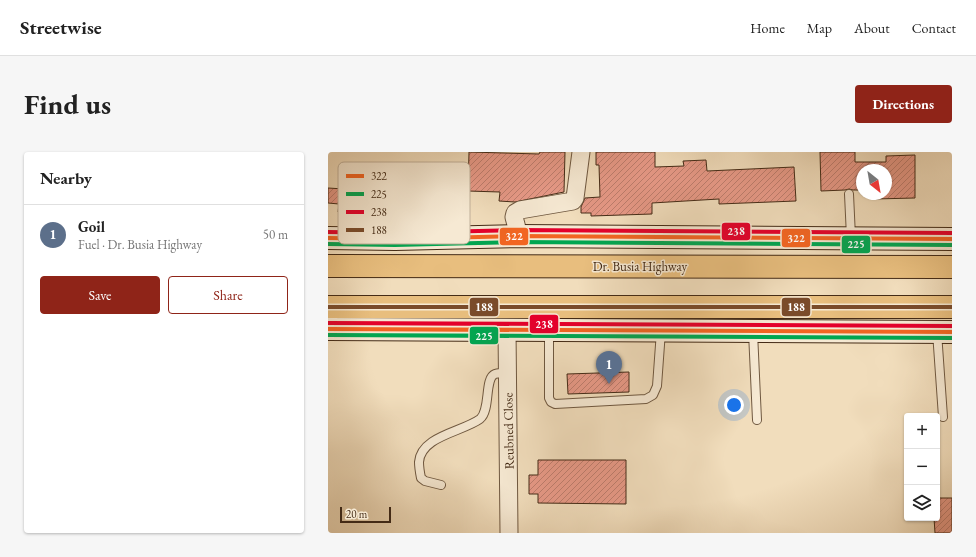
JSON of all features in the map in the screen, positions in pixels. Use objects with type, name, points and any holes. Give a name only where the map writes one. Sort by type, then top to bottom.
[{"type":"highway","name":"Dr. Busia Highway","points":[[328,266],[952,267]]},
{"type":"highway","points":[[328,307],[952,307]]},
{"type":"street","points":[[518,236],[514,217],[520,210],[573,201],[575,198],[581,152]]},
{"type":"street","points":[[470,237],[518,236],[952,239]]},
{"type":"street","points":[[328,238],[338,238]]},
{"type":"street","points":[[328,329],[944,332]]},
{"type":"street","name":"Reubned Close","points":[[507,329],[509,533]]},
{"type":"lane","points":[[849,194],[851,238]]},
{"type":"lane","points":[[549,330],[549,398],[551,402],[555,404],[646,399],[652,395],[657,386],[661,331]]},
{"type":"lane","points":[[753,331],[756,420]]},
{"type":"lane","points":[[943,417],[944,332]]},
{"type":"lane","points":[[441,485],[425,481],[421,478],[419,461],[424,449],[432,442],[480,419],[486,411],[490,379],[495,374],[507,372]]},
{"type":"building","points":[[469,152],[539,154],[540,152],[565,152],[564,192],[515,202],[499,201],[500,192],[470,191],[470,162],[469,162]]},
{"type":"building","points":[[596,152],[655,152],[655,167],[684,166],[683,161],[706,160],[707,171],[794,167],[796,201],[719,204],[719,199],[652,203],[652,214],[591,216],[591,213],[581,213],[581,207],[585,198],[600,197],[599,165],[596,165]]},
{"type":"building","points":[[820,152],[855,152],[855,162],[886,162],[886,156],[915,155],[915,198],[892,199],[892,164],[856,164],[856,190],[821,191]]},
{"type":"building","points":[[328,188],[338,189],[338,204],[328,203]]},
{"type":"building","points":[[629,372],[629,392],[568,394],[567,374]]},
{"type":"building","points":[[538,460],[626,460],[626,504],[538,503],[538,494],[529,494],[529,475],[538,475]]},
{"type":"building","points":[[940,498],[952,498],[952,533],[935,533],[934,521],[940,521]]},
{"type":"transit line","name":"238","points":[[470,231],[519,230],[952,233]]},
{"type":"transit line","name":"238","points":[[328,232],[338,232]]},
{"type":"transit line","name":"322","points":[[470,237],[519,236],[952,239]]},
{"type":"transit line","name":"322","points":[[328,238],[338,238]]},
{"type":"transit line","name":"225","points":[[470,243],[519,242],[952,245]]},
{"type":"transit line","name":"225","points":[[328,244],[436,244]]},
{"type":"transit line","name":"188","points":[[328,307],[952,307]]},
{"type":"transit line","name":"238","points":[[328,323],[952,326]]},
{"type":"transit line","name":"322","points":[[328,329],[952,332]]},
{"type":"transit line","name":"225","points":[[328,335],[952,338]]},
{"type":"place","name":"Goil","points":[[609,384]]}]
